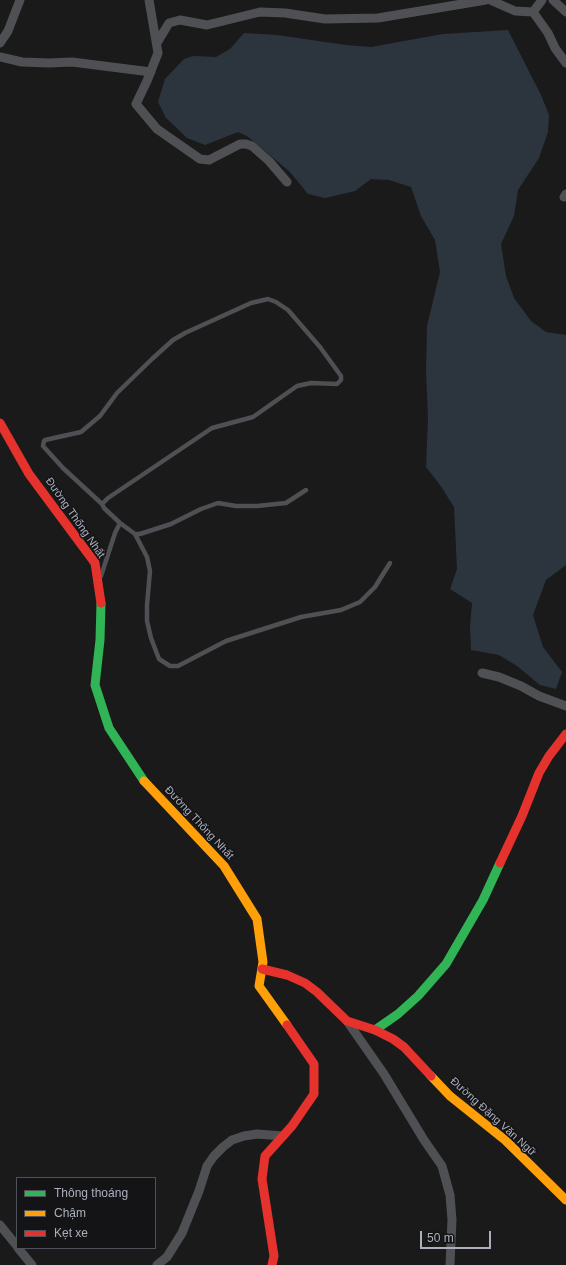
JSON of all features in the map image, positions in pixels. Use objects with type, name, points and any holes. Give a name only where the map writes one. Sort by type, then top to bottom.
[{"type":"street","points":[[0,44],[8,31],[20,0]]},
{"type":"street","points":[[149,0],[158,53],[136,104],[157,130],[200,159],[209,160],[240,144],[252,146],[269,161],[286,182]]},
{"type":"street","points":[[157,43],[169,23],[180,20],[207,25],[260,12],[285,13],[325,19],[378,18],[486,0]]},
{"type":"street","points":[[490,0],[515,11],[533,12]]},
{"type":"street","points":[[533,12],[542,0]]},
{"type":"street","points":[[553,0],[566,12]]},
{"type":"street","points":[[533,12],[566,63]]},
{"type":"street","points":[[0,57],[22,62],[72,62],[151,72]]},
{"type":"street","name":"Đường Thống Nhất","points":[[0,423],[29,474],[95,563],[101,597],[100,640],[95,685],[109,728],[140,776],[224,866],[257,919],[263,962],[259,986],[314,1064],[314,1094],[292,1126],[265,1156],[262,1179],[274,1256],[272,1265]]},
{"type":"street","points":[[482,673],[499,677],[521,686],[539,696],[566,706]]},
{"type":"street","points":[[374,1030],[398,1014],[418,996],[446,964],[483,900],[522,816],[539,773],[566,734]]},
{"type":"street","name":"Đường Đặng Văn Ngữ","points":[[262,970],[287,975],[305,983],[317,992],[347,1021],[374,1030],[393,1039],[404,1047],[450,1096],[505,1140],[566,1200]]},
{"type":"street","points":[[347,1021],[384,1074],[424,1140],[442,1166],[450,1196],[452,1220],[450,1265]]},
{"type":"street","points":[[156,1265],[175,1246],[182,1233],[199,1191],[207,1166],[223,1147],[232,1140],[244,1136],[257,1134],[283,1136]]},
{"type":"street","points":[[0,1225],[16,1245]]},
{"type":"street","points":[[20,1249],[32,1265]]},
{"type":"lane","points":[[102,504],[108,498],[212,428],[253,417],[297,386],[311,383],[337,384],[341,380],[341,376],[320,346],[288,310],[276,302],[268,299],[251,303],[173,340],[117,392],[100,416],[81,432],[44,441],[43,446],[63,468],[102,504],[104,508],[120,523],[135,534],[142,544],[150,571],[147,621],[151,638],[159,659],[170,666],[178,666],[226,641],[301,617],[341,610],[360,602],[374,587],[390,563]]},
{"type":"lane","points":[[135,534],[150,532],[218,503],[236,506],[286,503],[306,490]]},
{"type":"lane","points":[[98,583],[114,533],[120,523]]},
{"type":"shaded area","points":[[508,30],[541,95],[549,115],[548,132],[539,158],[518,190],[514,216],[501,244],[506,276],[514,298],[531,321],[546,332],[566,335],[566,565],[546,580],[533,615],[543,647],[562,672],[556,689],[540,685],[517,666],[499,655],[471,650],[470,627],[472,603],[450,589],[457,569],[454,507],[426,467],[428,418],[426,372],[427,326],[440,272],[435,240],[421,216],[411,187],[389,180],[371,179],[355,191],[325,198],[308,194],[290,172],[247,136],[238,132],[205,145],[187,138],[166,118],[158,102],[165,79],[184,59],[193,56],[216,57],[230,49],[244,33],[277,35],[371,47],[443,34]]},
{"type":"traffic: fast","points":[[101,603],[100,640],[95,685],[109,728],[144,781]]},
{"type":"traffic: fast","points":[[375,1030],[398,1014],[418,996],[446,964],[483,900],[500,863]]},
{"type":"traffic: slow","points":[[144,781],[224,866],[257,919],[263,962],[259,986],[287,1025]]},
{"type":"traffic: slow","points":[[431,1076],[450,1096],[505,1140],[566,1200]]},
{"type":"traffic: jam","points":[[0,423],[29,474],[95,563],[101,603]]},
{"type":"traffic: jam","points":[[500,863],[522,816],[539,773],[549,756],[566,734]]},
{"type":"traffic: jam","points":[[262,969],[287,975],[305,983],[317,992],[347,1021],[375,1030],[393,1039],[404,1047],[431,1076]]},
{"type":"traffic: jam","points":[[272,1265],[274,1256],[262,1179],[265,1156],[292,1126],[314,1094],[314,1064],[287,1025]]}]
